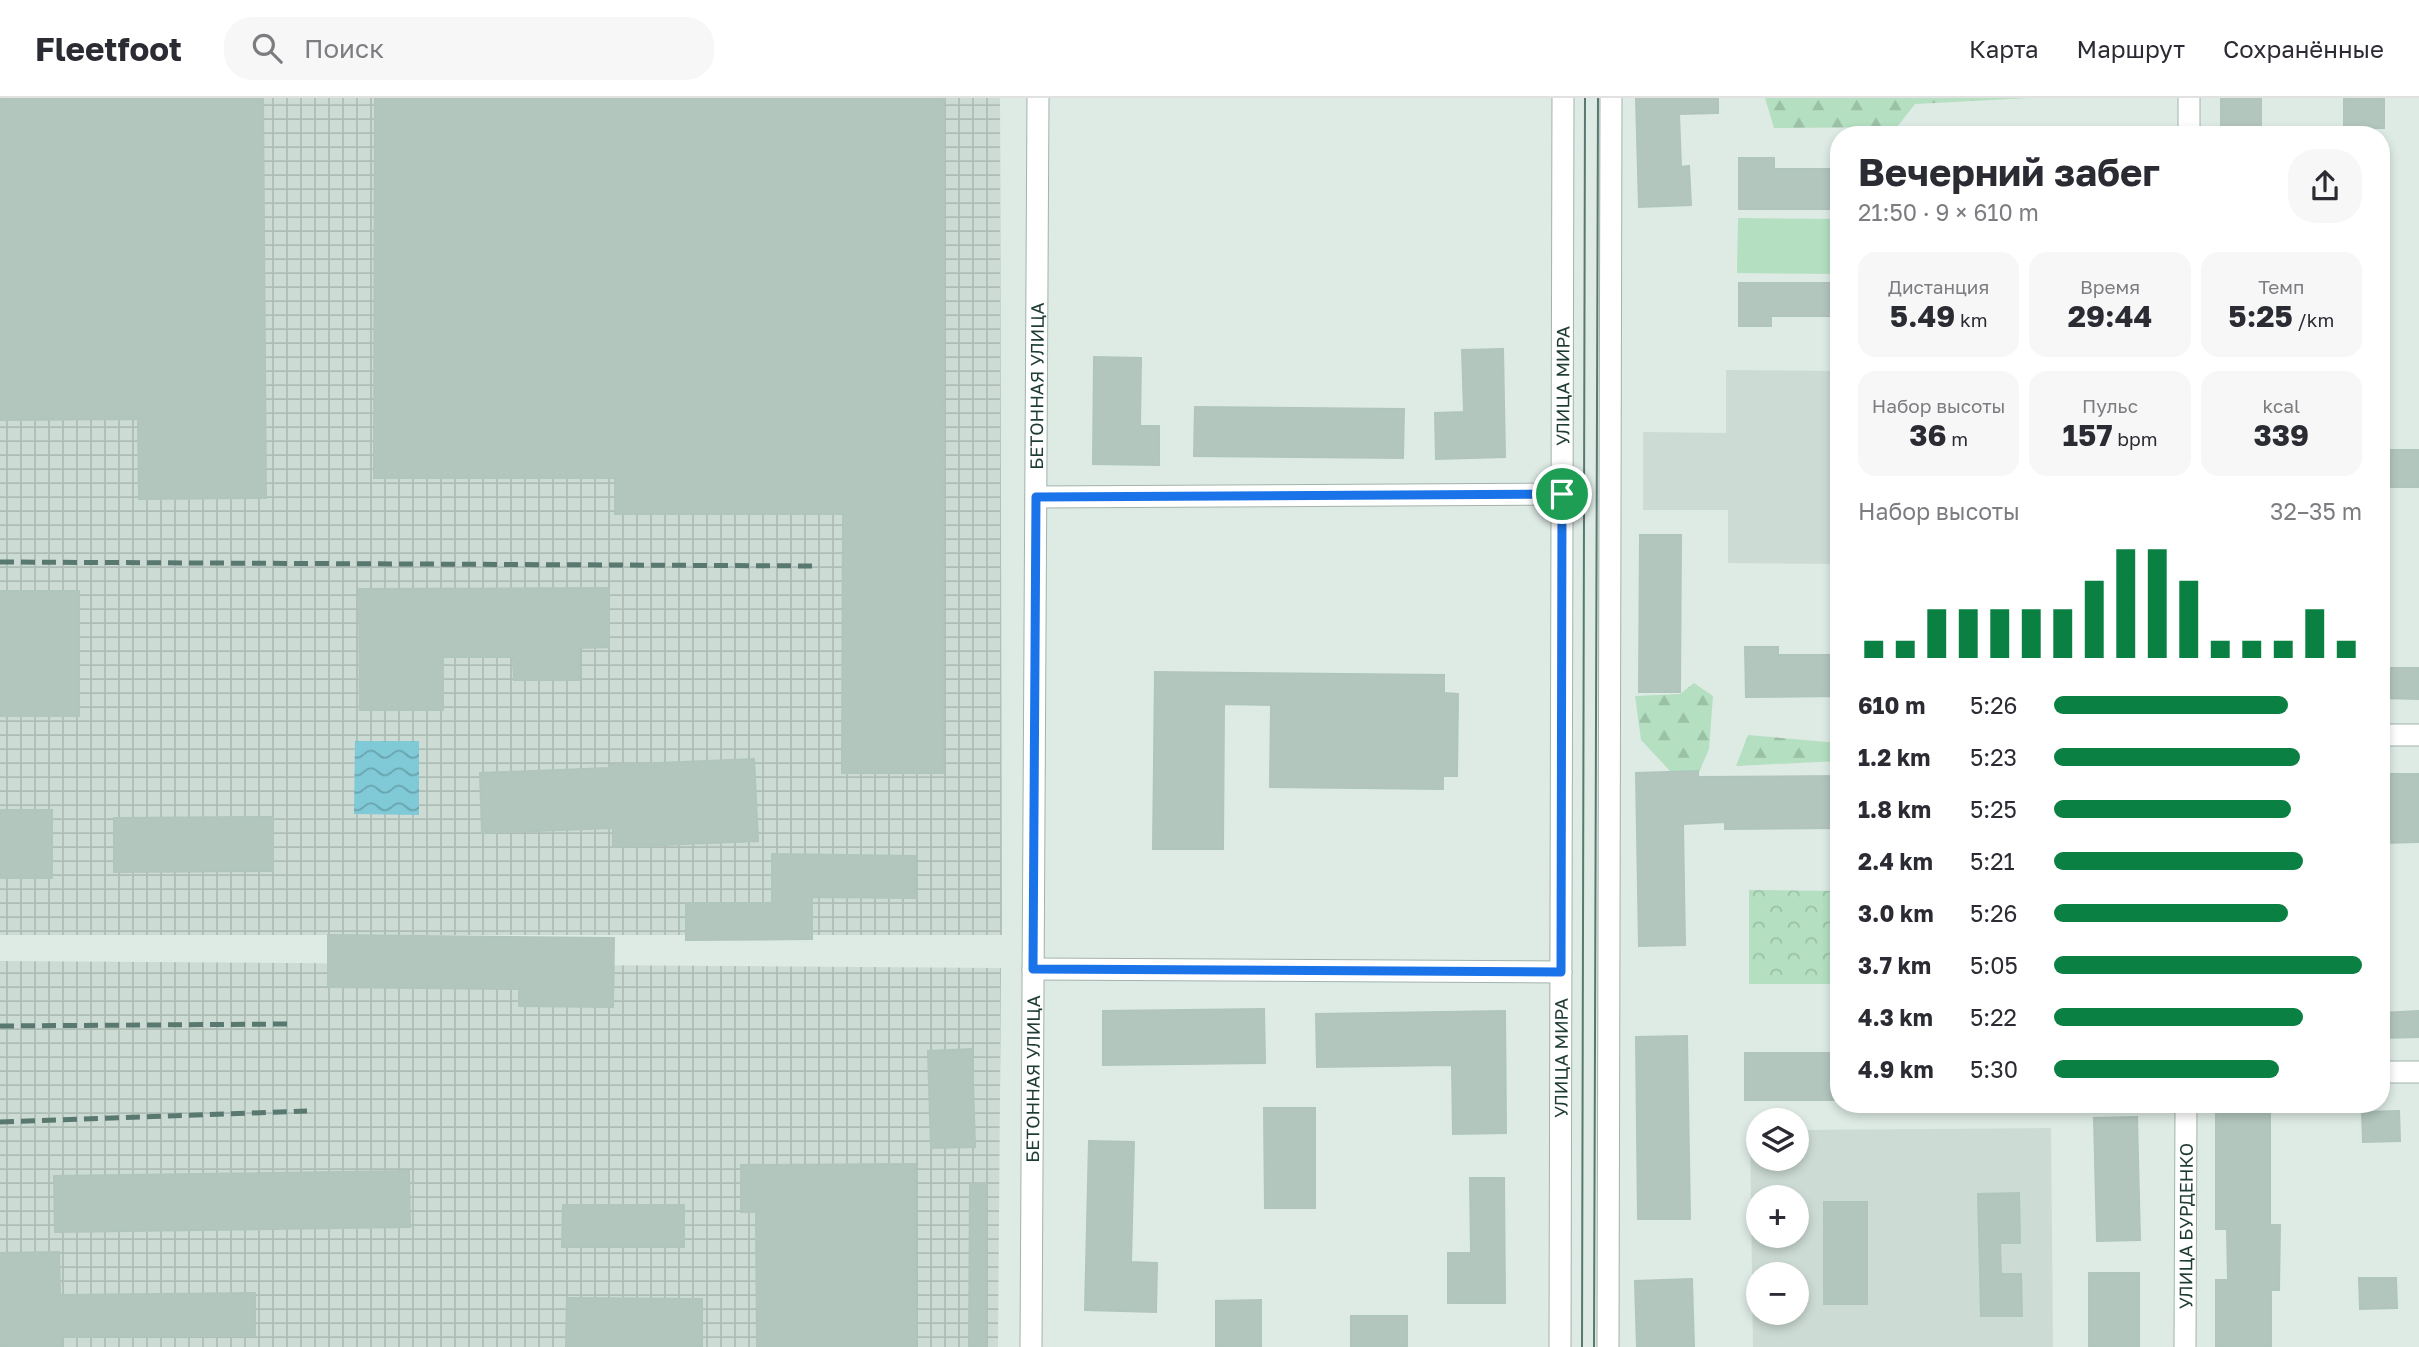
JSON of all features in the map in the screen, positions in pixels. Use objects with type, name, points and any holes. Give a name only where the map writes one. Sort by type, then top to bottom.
[{"type":"street","name":"БЕТОННАЯ УЛИЦА","points":[[1031,1347],[1038,98]]},
{"type":"street","name":"УЛИЦА МИРА","points":[[1560,1347],[1563,98]]},
{"type":"street","points":[[1608,1347],[1611,98]]},
{"type":"street","points":[[2189,98],[2189,126]]},
{"type":"street","points":[[1036,497],[1562,494]]},
{"type":"street","points":[[2390,735],[2419,736]]},
{"type":"street","points":[[1033,969],[1561,972]]},
{"type":"street","points":[[2390,1072],[2419,1072]]},
{"type":"street","name":"УЛИЦА БУРДЕНКО","points":[[2185,1347],[2186,1113]]},
{"type":"shaded area","points":[[0,98],[1000,98],[1002,935],[0,935]]},
{"type":"shaded area","points":[[1726,370],[1830,371],[1830,564],[1728,563],[1728,510],[1643,510],[1643,432],[1726,433]]},
{"type":"shaded area","points":[[0,961],[1001,968],[998,1347],[0,1347]]},
{"type":"shaded area","points":[[2051,1128],[2053,1347],[1753,1347],[1753,1325],[1809,1325],[1809,1262],[1752,1262],[1752,1248],[1809,1248],[1809,1185],[1751,1185],[1751,1171],[1809,1171],[1809,1130]]},
{"type":"green space","points":[[1765,98],[2030,98],[1915,104],[1898,126],[1774,128]]},
{"type":"green space","points":[[1738,218],[1830,219],[1830,274],[1737,273]]},
{"type":"green space","points":[[1694,683],[1713,696],[1709,749],[1699,772],[1672,773],[1641,740],[1635,696],[1680,694]]},
{"type":"green space","points":[[1748,735],[1830,742],[1830,761],[1736,766]]},
{"type":"green space","points":[[1749,890],[1830,891],[1830,984],[1749,984]]},
{"type":"water","points":[[355,741],[419,741],[419,815],[354,814]]},
{"type":"building","points":[[0,98],[263,98],[266,498],[139,499],[138,419],[0,420]]},
{"type":"building","points":[[375,98],[944,98],[943,773],[842,773],[843,514],[615,514],[615,478],[374,478]]},
{"type":"building","points":[[1636,98],[1718,98],[1718,113],[1679,114],[1681,167],[1689,166],[1691,205],[1639,207]]},
{"type":"building","points":[[2221,98],[2261,98],[2261,126],[2221,126]]},
{"type":"building","points":[[2344,98],[2384,98],[2384,126],[2344,126]]},
{"type":"building","points":[[1739,158],[1774,158],[1774,169],[1830,169],[1830,209],[1739,209]]},
{"type":"building","points":[[1739,283],[1830,283],[1830,316],[1771,316],[1771,326],[1739,326]]},
{"type":"building","points":[[1503,349],[1505,457],[1436,459],[1435,413],[1464,412],[1462,350]]},
{"type":"building","points":[[1094,357],[1141,358],[1140,426],[1159,426],[1159,465],[1093,464]]},
{"type":"building","points":[[1195,407],[1404,409],[1403,458],[1194,456]]},
{"type":"building","points":[[2390,450],[2419,450],[2419,487],[2390,487]]},
{"type":"building","points":[[1640,535],[1681,535],[1680,692],[1639,692]]},
{"type":"building","points":[[609,588],[609,647],[579,648],[579,680],[514,680],[513,657],[443,657],[443,710],[360,710],[359,589]]},
{"type":"building","points":[[0,591],[79,591],[79,716],[0,716]]},
{"type":"building","points":[[1745,647],[1778,647],[1778,655],[1830,655],[1830,696],[1746,697]]},
{"type":"building","points":[[2390,668],[2419,668],[2419,699],[2390,698]]},
{"type":"building","points":[[1155,672],[1444,675],[1444,693],[1458,694],[1457,776],[1443,776],[1443,789],[1270,787],[1271,705],[1224,704],[1223,849],[1153,849]]},
{"type":"building","points":[[754,759],[758,841],[613,847],[613,828],[482,833],[480,773]]},
{"type":"building","points":[[1698,771],[1698,777],[1830,776],[1830,828],[1725,829],[1725,822],[1683,824],[1685,945],[1639,946],[1636,773]]},
{"type":"building","points":[[2390,774],[2419,774],[2419,842],[2390,843]]},
{"type":"building","points":[[0,810],[52,810],[52,878],[0,878]]},
{"type":"building","points":[[273,817],[273,871],[114,872],[114,818]]},
{"type":"building","points":[[772,854],[915,856],[915,898],[812,897],[812,939],[686,940],[686,903],[772,903]]},
{"type":"building","points":[[328,935],[614,938],[613,1007],[519,1006],[519,989],[328,987]]},
{"type":"building","points":[[1264,1009],[1265,1063],[1103,1065],[1103,1011]]},
{"type":"building","points":[[1505,1011],[1506,1133],[1453,1134],[1452,1065],[1317,1067],[1316,1014]]},
{"type":"building","points":[[2419,1011],[2419,1037],[2390,1038],[2390,1013]]},
{"type":"building","points":[[1687,1036],[1690,1219],[1638,1219],[1636,1037]]},
{"type":"building","points":[[972,1049],[975,1147],[931,1148],[928,1051]]},
{"type":"building","points":[[1745,1053],[1830,1053],[1830,1100],[1745,1100]]},
{"type":"building","points":[[1264,1108],[1315,1108],[1315,1208],[1265,1208]]},
{"type":"building","points":[[2399,1111],[2400,1141],[2363,1142],[2362,1113]]},
{"type":"building","points":[[2216,1113],[2270,1113],[2270,1225],[2280,1225],[2279,1290],[2271,1290],[2271,1347],[2216,1347],[2216,1280],[2228,1280],[2227,1229],[2216,1229]]},
{"type":"building","points":[[2137,1117],[2140,1240],[2097,1241],[2094,1118]]},
{"type":"building","points":[[1089,1141],[1134,1142],[1131,1262],[1157,1263],[1156,1312],[1085,1310]]},
{"type":"building","points":[[915,1164],[916,1347],[757,1347],[756,1212],[741,1212],[741,1165]]},
{"type":"building","points":[[409,1171],[410,1227],[55,1232],[54,1176]]},
{"type":"building","points":[[1470,1178],[1504,1178],[1505,1303],[1448,1303],[1448,1253],[1471,1253]]},
{"type":"building","points":[[970,1184],[986,1184],[985,1347],[969,1347]]},
{"type":"building","points":[[2019,1193],[2020,1243],[2000,1243],[2001,1274],[2021,1274],[2022,1316],[1981,1316],[1978,1194]]},
{"type":"building","points":[[1824,1202],[1867,1202],[1867,1304],[1824,1304]]},
{"type":"building","points":[[563,1205],[684,1205],[684,1247],[562,1247]]},
{"type":"building","points":[[59,1252],[60,1295],[255,1293],[255,1336],[61,1337],[61,1347],[0,1347],[0,1253]]},
{"type":"building","points":[[2089,1273],[2139,1273],[2139,1347],[2089,1347]]},
{"type":"building","points":[[2359,1278],[2396,1278],[2397,1308],[2360,1309]]},
{"type":"building","points":[[1692,1279],[1694,1347],[1637,1347],[1635,1281]]},
{"type":"building","points":[[567,1298],[702,1299],[702,1347],[566,1347]]},
{"type":"building","points":[[1261,1300],[1261,1347],[1216,1347],[1216,1301]]},
{"type":"building","points":[[1351,1316],[1407,1316],[1407,1347],[1351,1347]]},
{"type":"tram line","points":[[1582,1347],[1585,98]]},
{"type":"tram line","points":[[1594,1347],[1598,98]]},
{"type":"railway","points":[[0,562],[819,566]]},
{"type":"railway","points":[[0,1026],[288,1024]]},
{"type":"railway","points":[[0,1122],[307,1111]]},
{"type":"route","points":[[1562,494],[1561,972],[1033,969],[1036,497],[1562,494]]}]
